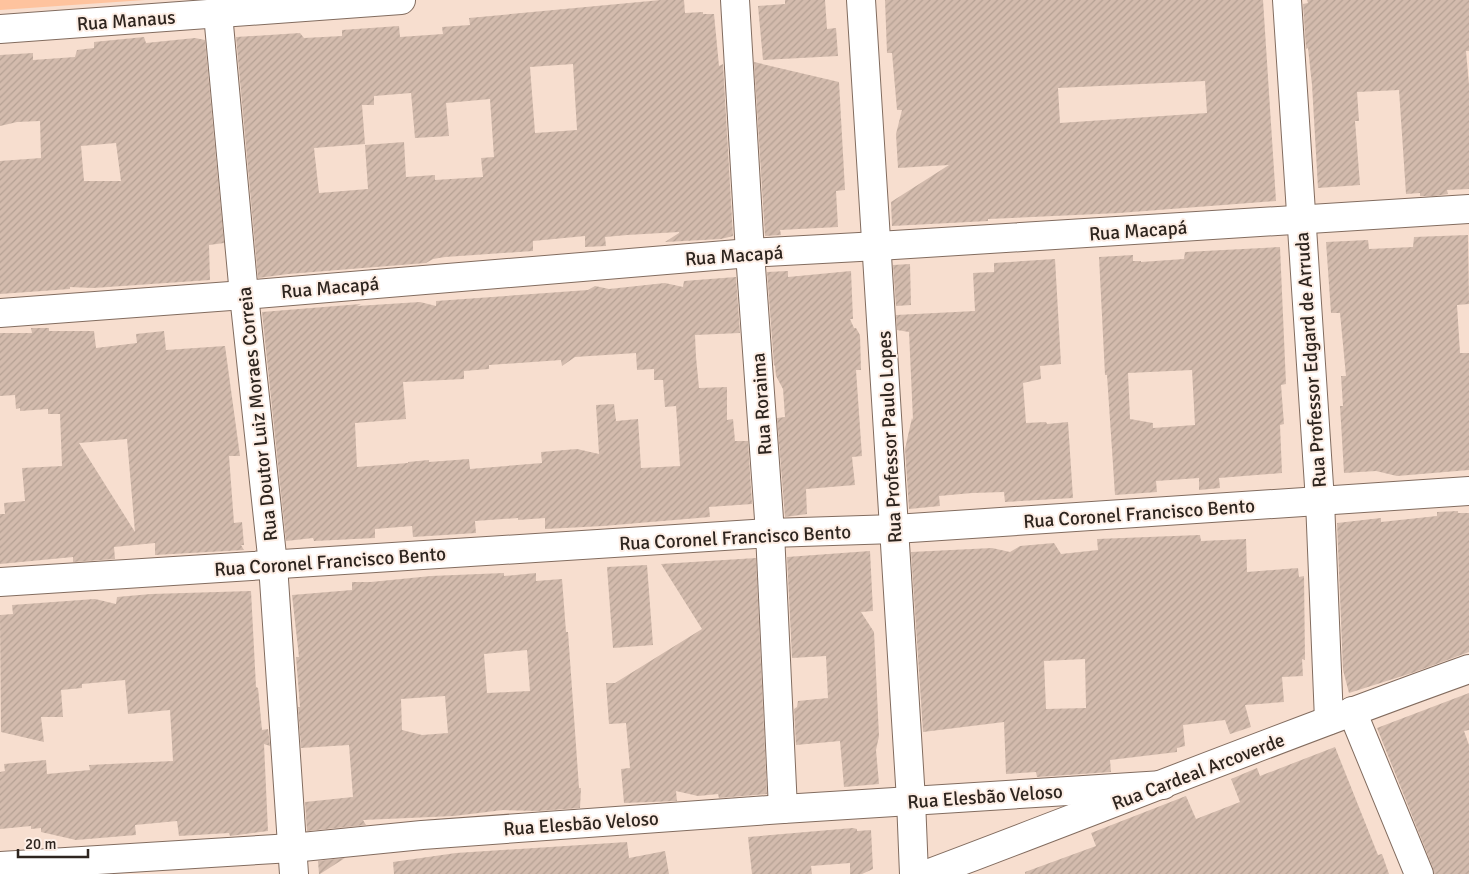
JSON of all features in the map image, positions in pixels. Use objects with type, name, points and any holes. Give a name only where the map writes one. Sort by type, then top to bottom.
[{"type":"street","name":"Rua Manaus","points":[[0,29],[401,0]]},
{"type":"street","name":"Rua Roraima","points":[[735,0],[750,253],[770,533],[783,809]]},
{"type":"street","name":"Rua Professor Paulo Lopes","points":[[861,0],[878,246],[914,874]]},
{"type":"street","name":"Rua Professor Edgard de Arruda","points":[[1287,0],[1320,500],[1341,715],[1419,874]]},
{"type":"street","name":"Rua Doutor Luiz Moraes Correia","points":[[218,14],[244,295],[273,565],[293,861]]},
{"type":"street","name":"Rua Macapá","points":[[0,313],[244,295],[750,253],[1469,209]]},
{"type":"street","name":"Rua Coronel Francisco Bento","points":[[0,582],[770,533],[895,529],[1469,491]]},
{"type":"street","name":"Rua Cardeal Arcoverde","points":[[927,874],[1163,785],[1341,715],[1469,668]]},
{"type":"street","name":"Rua Elesbão Veloso","points":[[0,866],[293,861],[422,835],[911,800],[1163,785]]},
{"type":"shaded area","points":[[0,0],[145,0],[0,10]]},
{"type":"building","points":[[661,0],[684,0],[685,13],[703,12],[703,14],[714,14],[719,66],[723,64],[733,236],[721,239],[665,242],[679,232],[627,235],[605,237],[606,246],[585,247],[585,236],[533,241],[533,251],[445,257],[433,259],[426,263],[258,278],[236,37],[300,33],[304,38],[342,36],[342,30],[399,26],[400,37],[443,34],[442,27],[470,25],[469,18]],"holes":[[[573,64],[577,130],[535,133],[530,67]],[[411,93],[415,138],[449,136],[446,103],[490,99],[494,157],[481,158],[483,177],[435,180],[435,175],[406,177],[404,142],[365,145],[368,189],[319,193],[314,148],[365,144],[362,105],[374,105],[374,96]]]},
{"type":"building","points":[[785,0],[825,0],[827,29],[836,28],[838,56],[763,60],[758,6],[785,4]]},
{"type":"building","points":[[885,0],[1263,0],[1276,201],[1119,213],[892,226],[891,202],[949,165],[898,168],[896,134],[902,110],[897,110],[892,53],[887,53]],"holes":[[[1205,81],[1207,113],[1060,123],[1058,88]]]},
{"type":"building","points":[[1307,0],[1469,0],[1469,51],[1466,51],[1469,85],[1469,189],[1447,190],[1448,194],[1435,196],[1420,196],[1420,193],[1406,194],[1399,90],[1357,92],[1359,121],[1355,121],[1360,185],[1318,188],[1312,85],[1308,48],[1306,49],[1303,4],[1308,3]]},
{"type":"building","points":[[144,37],[146,43],[195,38],[205,40],[224,243],[209,245],[210,280],[93,288],[70,287],[70,289],[0,294],[0,161],[41,158],[40,121],[17,122],[0,126],[0,55],[33,53],[33,60],[75,57],[77,50],[94,48],[94,42]],"holes":[[[116,143],[121,181],[84,181],[81,146]]]},
{"type":"building","points":[[754,62],[839,82],[845,190],[836,191],[838,227],[780,230],[781,235],[765,236]]},
{"type":"building","points":[[1468,235],[1469,304],[1457,305],[1460,353],[1469,353],[1469,470],[1397,476],[1376,471],[1344,473],[1340,406],[1343,406],[1341,376],[1346,376],[1340,313],[1331,313],[1326,242],[1368,240],[1369,249],[1413,247],[1414,237]]},
{"type":"building","points":[[1280,247],[1286,384],[1281,385],[1284,424],[1280,425],[1282,473],[1219,478],[1220,488],[1199,490],[1199,478],[1156,481],[1157,492],[1115,495],[1107,375],[1105,375],[1099,257],[1133,255],[1133,261],[1141,262],[1184,259],[1185,252]],"holes":[[[1192,370],[1195,425],[1153,428],[1153,423],[1130,419],[1128,373]]]},
{"type":"building","points":[[1055,259],[1061,364],[1040,366],[1041,379],[1023,383],[1026,423],[1068,422],[1073,498],[1005,502],[1004,492],[972,493],[939,496],[940,506],[909,509],[905,449],[912,418],[913,420],[909,332],[897,330],[896,315],[975,311],[973,273],[994,272],[994,263]]},
{"type":"building","points":[[910,264],[911,305],[896,306],[893,265]]},
{"type":"building","points":[[788,271],[788,277],[851,271],[853,319],[850,319],[860,335],[861,370],[856,370],[862,456],[852,457],[855,485],[806,489],[807,514],[785,517],[777,418],[785,417],[783,389],[776,376],[774,365],[767,272]]},
{"type":"building","points":[[736,277],[740,333],[695,335],[696,357],[699,388],[727,387],[727,420],[733,419],[735,441],[748,441],[752,504],[709,507],[710,517],[603,526],[545,529],[545,518],[518,520],[518,518],[475,521],[476,533],[413,537],[412,526],[375,529],[375,538],[314,541],[313,538],[286,541],[262,312],[361,304],[357,306],[420,302],[436,306],[436,301],[588,290],[595,286],[609,289],[665,283],[683,287],[684,281]],"holes":[[[636,353],[637,370],[654,369],[654,380],[663,380],[665,407],[676,406],[680,466],[641,468],[638,419],[616,421],[614,404],[596,405],[599,454],[577,449],[541,452],[542,463],[470,469],[469,459],[429,462],[429,460],[357,467],[355,423],[406,419],[403,382],[464,379],[464,371],[489,369],[489,365],[561,360],[562,366],[575,357]]]},
{"type":"building","points":[[31,328],[49,328],[49,331],[94,331],[96,348],[137,343],[136,334],[164,331],[166,350],[225,346],[240,456],[229,456],[234,523],[242,522],[244,545],[241,545],[244,550],[155,555],[155,543],[114,547],[115,559],[73,562],[73,557],[0,564],[0,514],[5,514],[4,503],[25,501],[22,468],[62,466],[60,414],[48,414],[48,409],[20,411],[20,408],[16,409],[15,395],[0,396],[0,333],[32,333]],"holes":[[[127,439],[135,532],[79,443]]]},
{"type":"building","points":[[1458,511],[1458,513],[1469,513],[1469,652],[1349,693],[1343,670],[1337,523],[1381,518],[1381,522],[1437,516],[1437,512]]},
{"type":"building","points":[[1200,535],[1201,541],[1246,539],[1247,572],[1298,568],[1299,577],[1304,576],[1305,660],[1302,659],[1303,676],[1282,677],[1284,702],[1245,705],[1251,727],[1230,734],[1225,720],[1183,725],[1185,746],[1177,748],[1177,752],[1110,760],[1111,772],[1037,777],[1036,772],[1006,774],[1004,722],[923,732],[911,552],[992,548],[1010,552],[1020,546],[1054,543],[1061,554],[1098,550],[1097,539]],"holes":[[[1085,659],[1086,708],[1046,709],[1044,661]]]},
{"type":"building","points":[[870,551],[873,611],[861,612],[874,632],[879,736],[876,750],[879,784],[844,787],[840,741],[796,745],[794,709],[797,707],[798,701],[828,698],[826,656],[792,658],[787,557]]},
{"type":"building","points":[[756,558],[767,794],[719,798],[718,794],[698,796],[676,791],[677,801],[624,803],[621,769],[630,768],[626,723],[609,724],[606,683],[615,683],[702,629],[661,564]]},
{"type":"building","points":[[647,565],[653,645],[613,648],[607,567]]},
{"type":"building","points":[[504,573],[504,576],[536,573],[536,581],[562,579],[566,632],[568,632],[579,788],[581,788],[580,808],[538,811],[503,810],[454,816],[363,820],[366,825],[307,831],[305,802],[353,797],[349,745],[301,748],[296,657],[299,657],[292,595],[352,590],[352,582]],"holes":[[[527,650],[530,691],[487,693],[484,654]],[[445,696],[448,733],[422,735],[402,730],[401,699]]]},
{"type":"building","points":[[251,591],[256,687],[258,688],[262,730],[268,729],[270,746],[264,744],[268,831],[230,836],[229,833],[179,836],[177,821],[135,825],[136,835],[76,840],[41,832],[41,828],[31,829],[31,826],[0,829],[0,772],[5,771],[4,764],[46,760],[47,774],[90,770],[89,765],[173,761],[170,710],[128,714],[125,680],[82,684],[82,688],[61,690],[63,717],[41,717],[44,742],[1,732],[0,615],[13,614],[12,605],[95,599],[116,604],[117,597]]},
{"type":"building","points":[[1469,693],[1469,730],[1464,731],[1469,745],[1469,874],[1434,874],[1377,728]]},
{"type":"building","points":[[1335,747],[1378,855],[1382,854],[1389,874],[1025,874],[1025,872],[1096,846],[1091,833],[1186,796],[1196,819],[1240,802],[1231,779],[1257,768],[1260,776]]},
{"type":"building","points":[[857,829],[857,831],[871,830],[873,869],[862,874],[850,874],[850,863],[811,866],[812,874],[752,874],[748,837]]},
{"type":"building","points":[[627,842],[629,858],[665,851],[669,874],[394,874],[393,862],[456,853]]},
{"type":"building","points":[[345,858],[320,874],[319,874],[318,861]]}]
